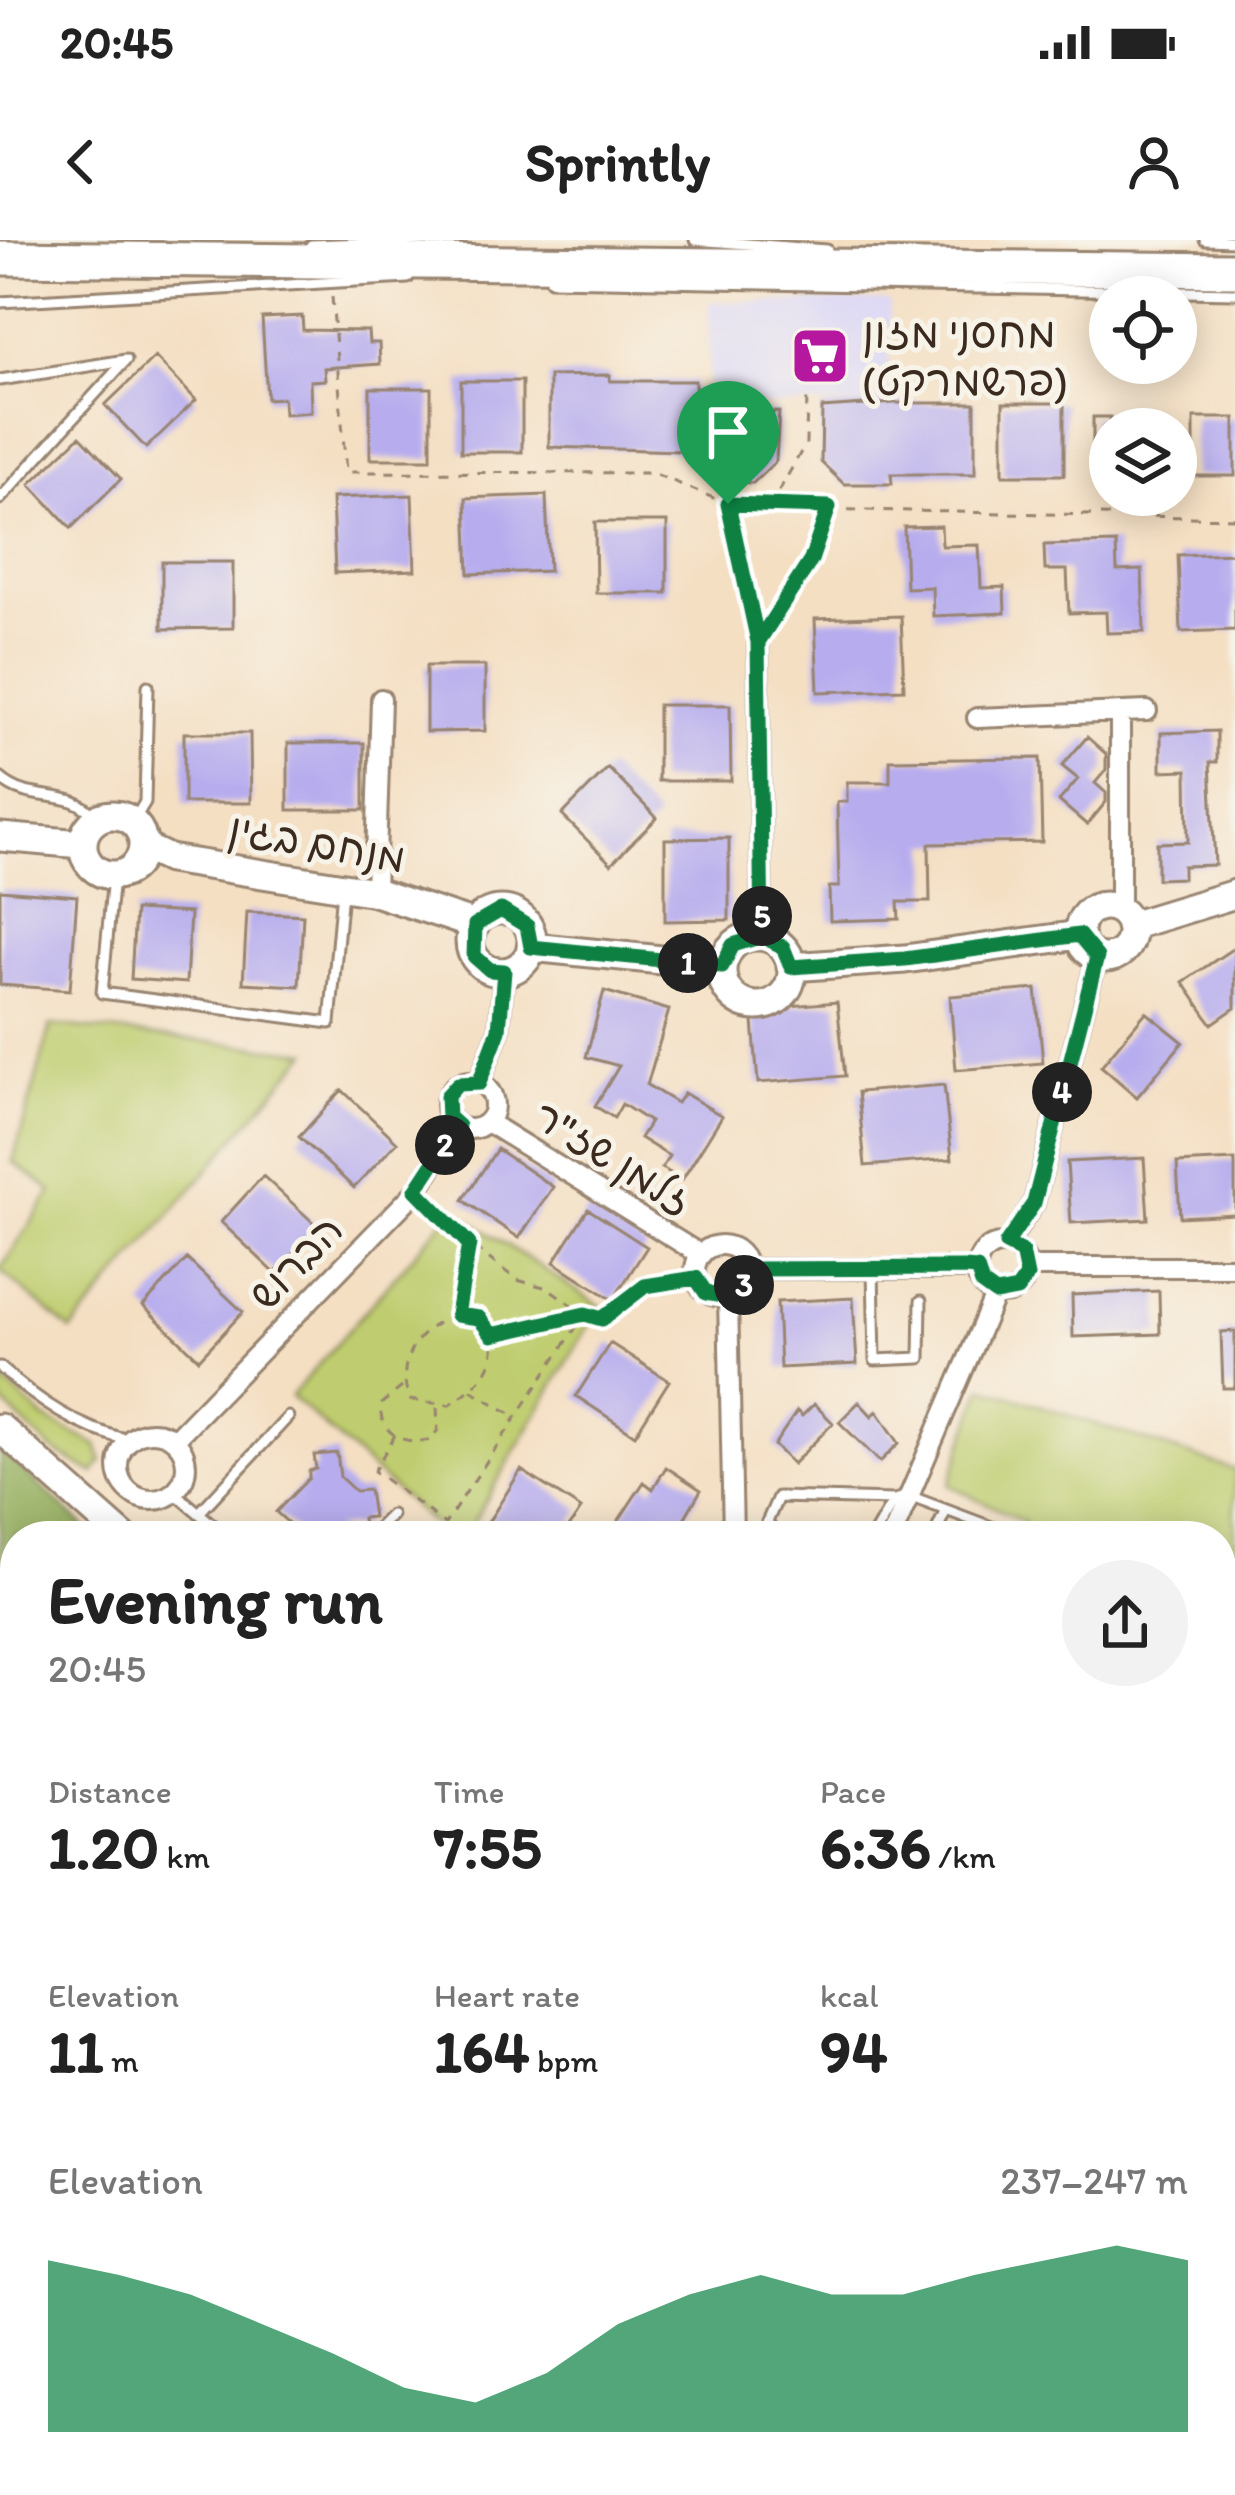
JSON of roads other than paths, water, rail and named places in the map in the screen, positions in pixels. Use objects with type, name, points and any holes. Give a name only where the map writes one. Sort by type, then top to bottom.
[{"type":"highway","points":[[0,258],[116,260],[688,247],[1235,270]]},
{"type":"street","points":[[758,642],[762,936]]},
{"type":"street","points":[[375,892],[381,700]]},
{"type":"street","points":[[977,718],[1147,711]]},
{"type":"street","points":[[791,967],[1088,946],[1120,953],[1125,918],[1120,712]]},
{"type":"street","points":[[0,837],[90,831],[115,814],[138,834],[131,870],[113,876],[88,863],[90,831]]},
{"type":"street","name":"מנחם בגין","points":[[138,834],[169,860],[375,892],[475,925]]},
{"type":"street","points":[[1006,1244],[1034,1203],[1088,946],[1091,910],[1125,918],[1235,894]]},
{"type":"street","points":[[490,912],[512,912],[527,926],[531,947],[520,965],[490,970],[474,956],[475,925],[490,912]]},
{"type":"street","points":[[762,936],[783,947],[791,967],[782,995],[761,1006],[729,992],[722,966],[733,945],[762,936]]},
{"type":"street","points":[[531,947],[722,966]]},
{"type":"street","points":[[479,1083],[499,1030],[504,971]]},
{"type":"street","points":[[479,1083],[493,1097],[487,1122],[472,1130],[448,1117],[447,1096],[458,1084],[479,1083]]},
{"type":"street","name":"זלמן שז\"ר","points":[[487,1122],[701,1255]]},
{"type":"street","name":"הברוש","points":[[174,1440],[416,1190],[458,1126]]},
{"type":"street","points":[[1006,1244],[1022,1252],[1028,1267],[1017,1290],[996,1294],[982,1284],[977,1269],[990,1247],[1006,1244]]},
{"type":"street","points":[[725,1246],[741,1254],[747,1269],[742,1287],[728,1297],[706,1293],[696,1278],[701,1255],[725,1246]]},
{"type":"street","points":[[1028,1267],[1235,1267]]},
{"type":"street","points":[[747,1269],[977,1269]]},
{"type":"street","points":[[896,1521],[902,1498],[996,1294]]},
{"type":"street","points":[[728,1297],[733,1521]]},
{"type":"street","points":[[0,1428],[105,1521]]},
{"type":"street","points":[[149,1432],[174,1440],[186,1463],[174,1492],[149,1500],[123,1484],[119,1458],[130,1440],[149,1432]]},
{"type":"street","points":[[96,1513],[123,1484]]},
{"type":"lane","points":[[301,245],[446,240]]},
{"type":"lane","points":[[1205,240],[1235,241]]},
{"type":"lane","points":[[68,244],[217,246]]},
{"type":"lane","points":[[688,247],[834,250]]},
{"type":"lane","points":[[877,252],[1235,258]]},
{"type":"lane","points":[[0,302],[417,277],[202,274],[116,260]]},
{"type":"lane","points":[[536,280],[1235,293]]},
{"type":"lane","points":[[0,380],[126,360],[0,499]]},
{"type":"lane","points":[[138,834],[146,802],[148,686]]},
{"type":"lane","points":[[0,778],[14,790],[79,799],[90,831]]},
{"type":"lane","points":[[113,876],[102,993],[330,1023],[343,886]]},
{"type":"lane","points":[[873,1269],[875,1360],[920,1358],[921,1301]]},
{"type":"lane","points":[[0,1367],[35,1399],[100,1434],[130,1440]]},
{"type":"lane","points":[[200,1513],[288,1417]]},
{"type":"lane","points":[[174,1492],[209,1521]]},
{"type":"lane","points":[[768,1521],[771,1504],[782,1496],[902,1498],[975,1521]]},
{"type":"lane","points":[[884,1521],[902,1498]]},
{"type":"lane","points":[[941,1521],[946,1510]]},
{"type":"lane","points":[[385,1521],[391,1515]]},
{"type":"place","name":"מחסני מזון (פרשמרקט)","points":[[820,356]]}]
